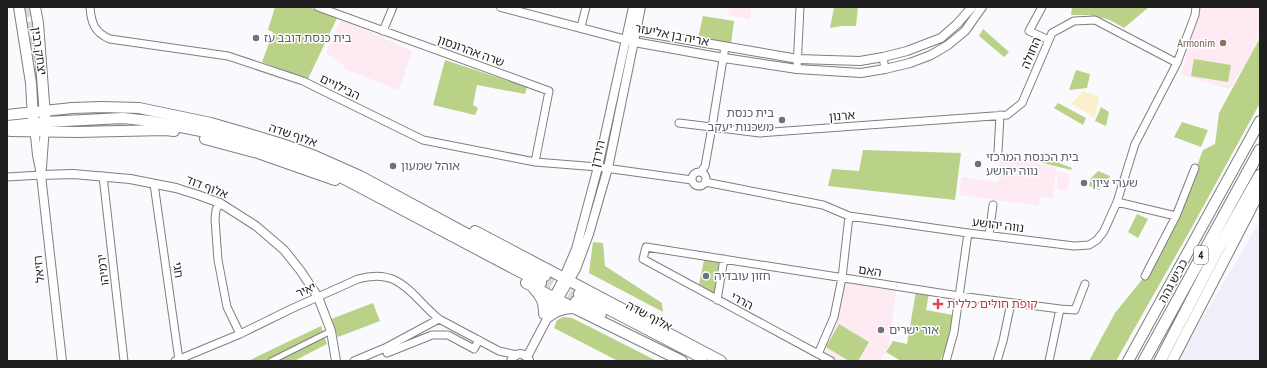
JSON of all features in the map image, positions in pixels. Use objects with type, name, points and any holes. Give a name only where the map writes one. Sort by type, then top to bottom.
[{"type":"highway","name":"כביש גהה","points":[[1144,361],[1260,150]]},
{"type":"highway","name":"כביש גהה","points":[[1160,361],[1218,249],[1260,175]]},
{"type":"main road","name":"יצחק רבין","points":[[19,7],[31,83],[33,122]]},
{"type":"main road","name":"יצחק רבין","points":[[35,7],[38,23],[45,127]]},
{"type":"main road","name":"אלוף שדה","points":[[7,126],[33,122],[45,111],[102,107],[139,108],[168,113],[226,127],[282,144],[315,161]]},
{"type":"main road","name":"אלוף שדה","points":[[7,115],[45,127],[123,118],[150,121],[206,132],[315,161],[353,173],[394,194],[543,280]]},
{"type":"main road","points":[[1128,361],[1260,121]]},
{"type":"main road","points":[[7,130],[33,122]]},
{"type":"main road","points":[[125,125],[164,124]]},
{"type":"main road","points":[[45,127],[165,130],[177,132],[258,154],[348,185]]},
{"type":"main road","points":[[315,161],[370,199],[556,299],[576,301],[682,361]]},
{"type":"main road","points":[[315,161],[349,168],[409,196],[721,361]]},
{"type":"main road","points":[[1172,361],[1260,191]]},
{"type":"main road","points":[[1249,211],[1260,194]]},
{"type":"main road","points":[[528,284],[542,297],[546,315],[568,308],[576,301]]},
{"type":"main road","name":"אלוף שדה","points":[[576,301],[690,361]]},
{"type":"main road","name":"אלוף שדה","points":[[576,301],[708,361]]},
{"type":"street","name":"הבילויים","points":[[90,7],[95,28],[102,36],[110,40],[228,56],[303,81],[423,140],[535,162],[598,167]]},
{"type":"street","name":"שרה אהרונסון","points":[[318,7],[549,91],[535,162]]},
{"type":"street","points":[[383,31],[393,7]]},
{"type":"street","points":[[501,7],[630,40]]},
{"type":"street","points":[[581,27],[586,7]]},
{"type":"street","name":"הירדן","points":[[567,279],[576,269],[589,234],[608,168],[630,40],[633,7]]},
{"type":"street","points":[[636,31],[641,7]]},
{"type":"street","points":[[797,69],[800,7]]},
{"type":"street","name":"אריה בן אליעזר","points":[[972,7],[957,24],[941,38],[907,51],[860,61],[798,58],[636,31],[630,40],[724,58],[797,69],[861,73],[885,70],[931,55],[948,45],[965,31],[982,7]]},
{"type":"street","points":[[1042,7],[1029,31],[1049,40]]},
{"type":"street","name":"נווה יהושע","points":[[705,182],[823,205],[849,216],[1074,246],[1089,245],[1097,240],[1104,231],[1116,202],[1135,144],[1178,63],[1195,15],[1196,7]]},
{"type":"street","name":"החולה","points":[[1003,115],[1022,103],[1052,33],[1074,21],[1095,20],[1178,63]]},
{"type":"street","name":"הירדן","points":[[519,358],[567,279],[598,167],[630,40]]},
{"type":"street","points":[[701,172],[705,166],[725,47]]},
{"type":"street","points":[[883,57],[885,70]]},
{"type":"street","points":[[998,152],[1003,115]]},
{"type":"street","name":"ארנון","points":[[679,122],[760,133],[1003,115]]},
{"type":"street","name":"רזיאל","points":[[33,122],[41,175],[62,361]]},
{"type":"street","name":"רזיאל","points":[[41,175],[45,127]]},
{"type":"street","points":[[598,167],[692,180],[694,184],[698,186],[705,182],[706,177],[703,173],[696,172],[694,173],[692,180]]},
{"type":"street","points":[[1145,276],[1176,216],[1195,168]]},
{"type":"street","name":"אלוף דוד","points":[[7,177],[73,174],[103,176],[154,184],[198,195],[220,203],[256,226],[284,250],[300,270],[318,297],[331,331],[336,361]]},
{"type":"street","name":"ירמיהו","points":[[103,176],[124,361]]},
{"type":"street","name":"חגי","points":[[154,184],[177,361]]},
{"type":"street","points":[[1116,202],[1176,216]]},
{"type":"street","points":[[220,203],[216,210],[214,220],[218,260],[227,306],[240,334]]},
{"type":"street","points":[[989,235],[993,205]]},
{"type":"street","points":[[818,354],[834,317],[842,278],[849,216]]},
{"type":"street","points":[[946,361],[954,332],[968,233]]},
{"type":"street","name":"האם","points":[[643,259],[646,247],[959,296],[1075,310],[1085,284]]},
{"type":"street","name":"הררי","points":[[643,259],[831,361]]},
{"type":"street","points":[[718,300],[724,259]]},
{"type":"street","name":"יאיר","points":[[177,361],[240,334],[358,279],[368,276],[384,277],[402,283],[412,291],[439,319],[499,351],[519,358]]},
{"type":"street","points":[[997,361],[1003,341],[1010,302]]},
{"type":"street","points":[[1049,361],[1060,309]]},
{"type":"street","points":[[386,351],[439,319]]},
{"type":"street","points":[[271,361],[331,331]]},
{"type":"street","points":[[354,361],[432,335],[448,335],[474,349],[479,340]]},
{"type":"street","points":[[386,351],[390,361]]},
{"type":"shaded area","points":[[729,7],[751,7],[750,19],[728,15]]},
{"type":"shaded area","name":"Armonim","points":[[1200,7],[1260,7],[1260,35],[1253,51],[1230,89],[1181,75]]},
{"type":"shaded area","points":[[341,19],[412,51],[399,90],[347,70],[339,61],[326,53]]},
{"type":"shaded area","points":[[1001,153],[1056,168],[1053,198],[1040,197],[1039,206],[960,195],[961,177],[998,182]]},
{"type":"shaded area","points":[[1057,172],[1070,174],[1067,191],[1057,189]]},
{"type":"shaded area","points":[[1260,221],[1260,361],[1177,361],[1211,304]]},
{"type":"shaded area","points":[[845,281],[896,289],[889,345],[880,361],[838,361],[821,352],[836,319]]},
{"type":"green space","points":[[275,7],[309,7],[337,18],[307,81],[262,62],[273,32],[268,30]]},
{"type":"green space","points":[[834,7],[858,7],[856,26],[830,28]]},
{"type":"green space","points":[[1072,7],[1149,7],[1124,28],[1110,20],[1089,15],[1071,15]]},
{"type":"green space","points":[[703,16],[734,21],[731,44],[698,38]]},
{"type":"green space","points":[[983,29],[1009,52],[1004,57],[979,36]]},
{"type":"green space","points":[[1260,38],[1260,103],[1116,361],[1089,361],[1115,313],[1145,276],[1193,176],[1203,150],[1215,144],[1219,113]]},
{"type":"green space","points":[[1194,59],[1231,65],[1228,82],[1191,76]]},
{"type":"green space","points":[[445,60],[527,87],[525,94],[477,85],[473,105],[478,108],[475,115],[433,105]]},
{"type":"green space","points":[[1076,70],[1090,74],[1087,88],[1069,90]]},
{"type":"green space","points":[[1058,103],[1086,118],[1083,125],[1054,108]]},
{"type":"green space","points":[[1101,107],[1109,112],[1106,126],[1095,121]]},
{"type":"green space","points":[[1182,122],[1208,130],[1201,147],[1174,137]]},
{"type":"green space","points":[[863,150],[961,153],[955,200],[828,186],[832,169],[859,171]]},
{"type":"green space","points":[[1041,156],[1072,168],[1071,170],[1039,162]]},
{"type":"green space","points":[[1098,171],[1110,176],[1107,184],[1102,184],[1099,190],[1089,186],[1091,178]]},
{"type":"green space","points":[[1137,214],[1148,219],[1138,238],[1128,232]]},
{"type":"green space","points":[[593,242],[603,243],[605,266],[662,303],[663,312],[589,273]]},
{"type":"green space","points":[[704,260],[719,262],[714,293],[699,284]]},
{"type":"green space","points":[[916,291],[929,293],[926,310],[953,315],[946,347],[940,361],[901,361],[886,352],[893,341],[907,344]]},
{"type":"green space","points":[[373,303],[380,321],[338,337],[331,319]]},
{"type":"green space","points":[[563,317],[572,318],[657,361],[618,361],[554,328],[557,320]]},
{"type":"green space","points":[[839,324],[869,342],[858,361],[849,361],[826,347]]},
{"type":"green space","points":[[321,326],[327,344],[294,361],[248,361]]},
{"type":"sand","points":[[1083,91],[1099,96],[1095,118],[1071,104]]},
{"type":"tunnel","points":[[27,7],[35,84],[41,104],[46,112],[53,119],[63,124],[86,127],[125,125]]},
{"type":"tunnel","points":[[545,276],[579,294]]},
{"type":"tunnel","points":[[541,283],[576,301]]},
{"type":"place","name":"בית כנסת דובב עז","points":[[256,38]]},
{"type":"place","name":"Armonim","points":[[1223,43]]},
{"type":"place","name":"בית כנסת משכנות יעקב","points":[[782,120]]},
{"type":"place","name":"בית הכנסת המרכזי נווה יהושע","points":[[978,164]]},
{"type":"place","name":"אוהל שמעון","points":[[393,166]]},
{"type":"place","name":"שערי ציון","points":[[1084,183]]},
{"type":"place","name":"חזון עובדיה","points":[[706,276]]},
{"type":"place","name":"קופת חולים כללית","points":[[938,304]]},
{"type":"place","name":"אור ישרים","points":[[881,330]]}]
